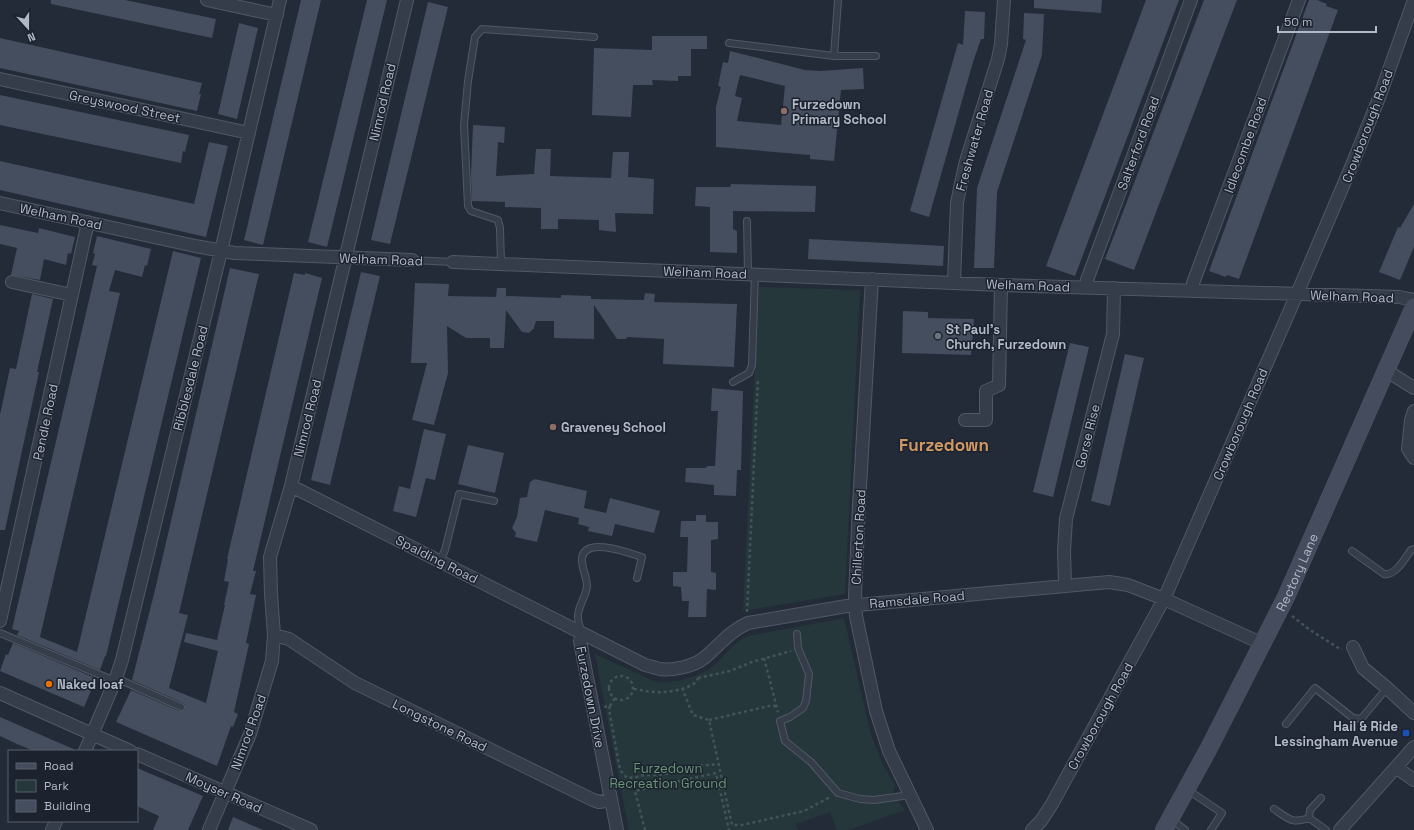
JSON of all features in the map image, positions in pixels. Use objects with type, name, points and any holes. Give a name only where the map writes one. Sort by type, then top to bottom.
[{"type":"main road","name":"Rectory Lane","points":[[1168,825],[1286,597],[1414,307]]},
{"type":"street","points":[[207,0],[277,15]]},
{"type":"street","name":"Ribblesdale Road","points":[[85,750],[116,680],[221,251],[280,0]]},
{"type":"street","name":"Nimrod Road","points":[[209,830],[250,734],[272,661],[274,636],[270,557],[291,486],[406,0]]},
{"type":"street","name":"Freshwater Road","points":[[954,282],[957,202],[966,161],[998,59],[1001,44],[1004,0]]},
{"type":"street","name":"Salterford Road","points":[[1086,287],[1087,280],[1191,0]]},
{"type":"street","name":"Idlecombe Road","points":[[1193,290],[1193,284],[1298,0]]},
{"type":"street","name":"Crowborough Road","points":[[1032,830],[1041,821],[1052,804],[1164,599],[1297,294],[1379,98],[1414,0]]},
{"type":"street","name":"Greyswood Street","points":[[0,79],[249,133]]},
{"type":"street","name":"Welham Road","points":[[0,203],[221,251],[246,254],[412,260]]},
{"type":"street","name":"Pendle Road","points":[[0,621],[88,222]]},
{"type":"street","name":"Welham Road","points":[[453,262],[1001,284],[1399,297],[1414,300]]},
{"type":"street","name":"Chillerton Road","points":[[872,279],[859,497],[855,605],[856,616],[876,711],[889,751],[927,830]]},
{"type":"street","points":[[12,282],[72,295]]},
{"type":"street","points":[[965,420],[986,420],[986,391],[999,385],[1001,284]]},
{"type":"street","name":"Gorse Rise","points":[[1065,585],[1064,552],[1066,519],[1113,334],[1114,288]]},
{"type":"street","points":[[1387,371],[1414,388]]},
{"type":"street","points":[[1414,412],[1411,420],[1408,450],[1414,458]]},
{"type":"street","name":"Spalding Road","points":[[291,486],[582,634]]},
{"type":"street","name":"Ramsdale Road","points":[[582,634],[645,665],[660,669],[670,669],[691,664],[703,659],[735,629],[748,623],[855,605],[1065,585],[1119,582],[1164,599],[1263,644]]},
{"type":"street","name":"Furzedown Drive","points":[[582,634],[580,641],[617,830]]},
{"type":"street","name":"Longstone Road","points":[[274,636],[289,639],[355,683],[593,800],[599,802],[611,800]]},
{"type":"street","points":[[1352,647],[1363,668],[1414,713]]},
{"type":"street","points":[[0,693],[128,750]]},
{"type":"street","points":[[1340,830],[1414,748]]},
{"type":"street","name":"Moyser Road","points":[[138,754],[311,830]]},
{"type":"street","points":[[1397,768],[1414,780]]},
{"type":"lane","points":[[834,56],[838,0]]},
{"type":"lane","points":[[501,263],[500,228],[498,220],[471,211],[468,206],[464,125],[468,80],[475,37],[482,29],[594,37]]},
{"type":"lane","points":[[729,43],[834,56],[876,56]]},
{"type":"lane","points":[[732,382],[749,373],[752,365],[752,274],[747,221]]},
{"type":"lane","name":"Welham Road","points":[[412,260],[453,262]]},
{"type":"lane","points":[[440,561],[445,550],[459,494],[494,501]]},
{"type":"lane","points":[[582,634],[578,617],[580,607],[585,597],[587,584],[582,559],[585,552],[592,546],[604,547],[642,557],[637,578]]},
{"type":"lane","points":[[1352,551],[1384,574],[1388,574],[1394,571],[1411,550],[1414,550]]},
{"type":"lane","points":[[0,632],[180,707]]},
{"type":"lane","points":[[797,634],[798,648],[809,674],[806,701],[803,708],[790,717],[780,721],[785,740],[811,762],[838,793],[860,799],[874,800],[910,795]]},
{"type":"lane","points":[[1286,724],[1315,688],[1353,718],[1361,719],[1387,688]]},
{"type":"lane","points":[[1187,789],[1222,813],[1211,830]]},
{"type":"lane","points":[[1309,818],[1310,810],[1321,798]]},
{"type":"lane","points":[[1274,809],[1292,821],[1300,821],[1309,818]]},
{"type":"lane","points":[[1309,818],[1326,830]]},
{"type":"lane","points":[[1168,825],[1185,830]]},
{"type":"path","points":[[748,623],[746,612],[758,373]]},
{"type":"path","points":[[1292,616],[1310,630],[1340,649],[1352,647]]},
{"type":"path","points":[[698,678],[730,671],[752,662],[786,653],[798,648]]},
{"type":"path","points":[[764,658],[780,721]]},
{"type":"path","points":[[634,689],[656,692],[693,686],[698,678],[691,664]]},
{"type":"path","points":[[620,675],[631,680],[634,689],[631,696],[620,700],[613,697],[609,690],[609,686],[613,679],[620,675]]},
{"type":"path","points":[[682,688],[693,715],[708,720],[776,706]]},
{"type":"path","points":[[610,706],[609,709],[619,765],[621,771],[627,778],[644,775],[658,776],[688,767],[719,764]]},
{"type":"path","points":[[708,720],[732,825],[742,825],[804,811],[838,793]]},
{"type":"path","points":[[645,830],[635,792],[716,773],[729,830]]},
{"type":"green space","points":[[759,287],[860,290],[845,594],[743,611]]},
{"type":"green space","name":"Furzedown Recreation Ground","points":[[844,618],[871,735],[882,763],[895,786],[892,794],[905,810],[849,830],[837,830],[830,812],[796,824],[798,830],[629,830],[595,654],[654,681],[662,682],[680,680],[697,675],[712,667],[735,645],[748,636]]},
{"type":"building","points":[[51,0],[125,0],[216,19],[212,38],[51,4]]},
{"type":"building","points":[[301,0],[321,0],[263,245],[244,240]]},
{"type":"building","points":[[367,0],[387,0],[327,247],[308,242]]},
{"type":"building","points":[[1034,0],[1102,0],[1101,13],[1034,8]]},
{"type":"building","points":[[1146,0],[1179,0],[1075,276],[1046,266]]},
{"type":"building","points":[[1204,0],[1237,0],[1134,270],[1105,259]]},
{"type":"building","points":[[1309,0],[1317,0],[1327,4],[1326,6],[1338,10],[1239,279],[1227,275],[1226,277],[1209,271]]},
{"type":"building","points":[[428,2],[448,7],[390,244],[371,240]]},
{"type":"building","points":[[965,11],[985,12],[984,39],[981,39],[973,62],[929,217],[910,211],[958,43],[963,45]]},
{"type":"building","points":[[1024,13],[1044,14],[1042,55],[997,192],[994,268],[974,268],[977,188],[1026,40],[1023,39]]},
{"type":"building","points":[[239,23],[258,28],[237,119],[218,114]]},
{"type":"building","points":[[652,36],[707,36],[707,49],[691,49],[691,76],[678,76],[678,81],[652,80],[653,85],[633,85],[631,117],[592,115],[594,48],[652,50]]},
{"type":"building","points":[[0,38],[202,83],[197,111],[0,68]]},
{"type":"building","points":[[730,51],[805,70],[820,71],[863,68],[864,89],[841,90],[834,161],[810,159],[810,155],[716,147],[716,107],[721,87],[718,86],[723,62],[728,63]],"holes":[[[740,75],[785,86],[781,125],[737,121],[742,98],[735,96]]]},
{"type":"building","points":[[0,95],[189,135],[185,152],[183,151],[181,163],[0,125]]},
{"type":"building","points":[[473,125],[505,127],[504,143],[498,142],[496,176],[534,174],[536,149],[551,149],[550,176],[611,178],[613,152],[629,152],[628,177],[654,179],[653,214],[615,213],[616,232],[599,230],[599,220],[558,219],[558,229],[541,229],[541,208],[505,207],[505,202],[472,201],[471,175]]},
{"type":"building","points":[[209,142],[228,146],[206,237],[0,190],[0,161],[194,204]]},
{"type":"building","points":[[731,184],[816,186],[815,212],[733,211],[733,229],[737,231],[737,253],[710,252],[710,207],[695,206],[696,187],[730,187]]},
{"type":"building","points":[[1414,204],[1414,247],[1400,280],[1379,272],[1398,227],[1400,228]]},
{"type":"building","points":[[0,225],[38,233],[39,228],[75,237],[71,254],[68,253],[66,265],[44,259],[40,280],[11,275],[17,248],[0,244]]},
{"type":"building","points":[[97,236],[151,249],[147,266],[145,265],[142,277],[115,270],[109,291],[120,293],[40,637],[77,652],[173,251],[201,258],[106,656],[100,670],[17,635],[19,631],[12,629],[97,266],[92,265]]},
{"type":"building","points":[[809,239],[944,246],[943,266],[808,259]]},
{"type":"building","points":[[230,268],[259,274],[179,613],[188,615],[169,688],[206,703],[218,651],[184,642],[186,633],[217,640],[229,582],[224,581],[227,559],[294,273],[305,275],[305,273],[322,278],[253,571],[256,571],[250,594],[256,595],[246,643],[249,644],[234,712],[238,714],[233,727],[231,726],[217,766],[116,722],[131,690],[179,711],[183,711],[185,708],[183,703],[132,680],[154,594]]},
{"type":"building","points":[[361,272],[380,276],[330,485],[311,480]]},
{"type":"building","points":[[415,283],[449,284],[448,296],[496,297],[497,288],[506,288],[506,296],[561,298],[561,295],[591,296],[591,299],[644,300],[645,293],[655,294],[654,302],[737,304],[734,367],[663,364],[664,339],[627,337],[626,339],[617,339],[594,305],[594,339],[554,338],[554,321],[536,321],[534,328],[529,333],[522,332],[506,310],[504,348],[490,348],[490,338],[466,338],[447,326],[448,373],[434,425],[412,420],[427,363],[411,363]]},
{"type":"building","points":[[32,294],[53,299],[5,530],[0,530],[0,415],[10,368],[16,369]]},
{"type":"building","name":"St Paul's Church, Furzedown","points":[[903,311],[928,312],[928,318],[974,319],[971,355],[902,353]]},
{"type":"building","points":[[1070,343],[1089,347],[1053,497],[1033,492]]},
{"type":"building","points":[[1125,354],[1144,358],[1110,506],[1091,501]]},
{"type":"building","points":[[712,388],[743,391],[741,470],[737,470],[736,496],[714,495],[714,485],[685,482],[686,468],[705,468],[708,466],[715,466],[718,411],[711,411]]},
{"type":"building","points":[[424,429],[446,434],[435,480],[426,478],[416,517],[393,511],[399,486],[410,489]]},
{"type":"building","points":[[468,445],[504,453],[495,493],[458,484]]},
{"type":"building","points":[[535,479],[587,491],[584,508],[606,513],[610,498],[660,511],[654,533],[615,524],[612,536],[588,531],[589,527],[578,524],[579,518],[545,510],[537,542],[515,537],[516,533],[512,528],[517,517],[520,498],[527,497],[530,482]]},
{"type":"building","points":[[696,515],[706,515],[706,522],[718,522],[718,539],[711,540],[711,572],[716,573],[716,590],[707,589],[706,617],[688,617],[689,601],[682,601],[681,587],[673,586],[673,572],[687,572],[688,537],[680,537],[681,521],[696,521]]},
{"type":"building","points":[[13,643],[95,678],[89,690],[91,691],[84,707],[0,671],[6,654],[8,655]]},
{"type":"building","points":[[0,717],[76,750],[32,750],[0,736]]},
{"type":"building","points":[[138,768],[203,796],[188,830],[153,830],[159,816],[138,806]]},
{"type":"building","points":[[233,817],[263,830],[228,830]]},
{"type":"place","name":"Furzedown Primary School","points":[[784,111]]},
{"type":"place","name":"St Paul's Church, Furzedown","points":[[938,336]]},
{"type":"place","name":"Graveney School","points":[[553,427]]},
{"type":"place","name":"Naked loaf","points":[[49,684]]},
{"type":"place","name":"Hail & Ride Lessingham Avenue","points":[[1406,733]]},
{"type":"district","name":"Furzedown","points":[[944,445]]}]
